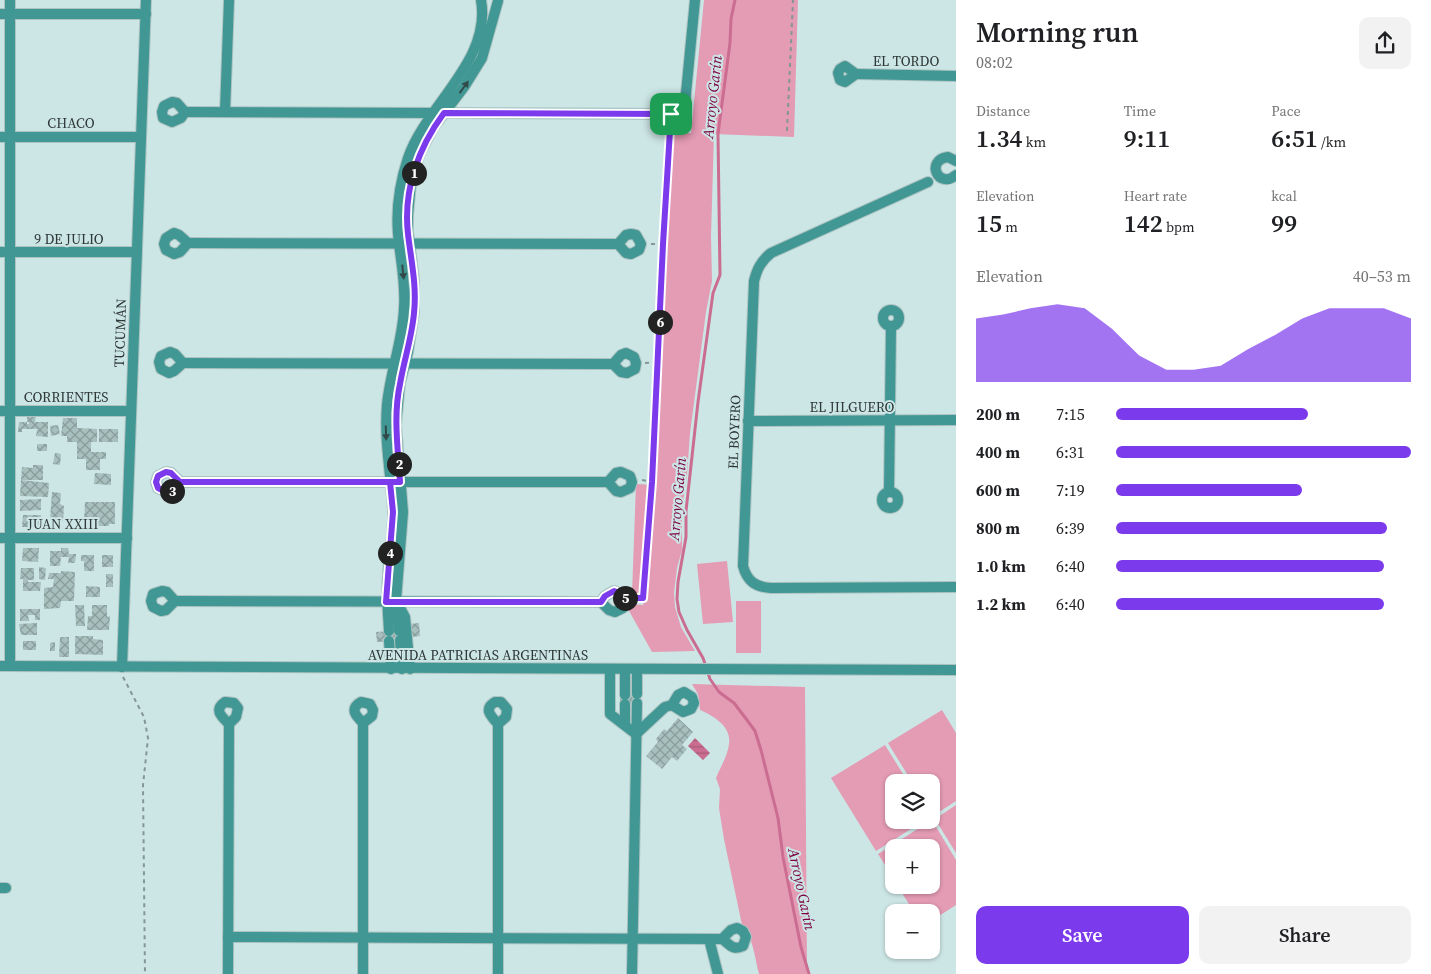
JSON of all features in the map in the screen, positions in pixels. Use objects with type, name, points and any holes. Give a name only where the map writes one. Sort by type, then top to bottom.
[{"type":"street","points":[[5,666],[5,14],[10,0]]},
{"type":"street","name":"TUCUMÁN","points":[[122,667],[146,0]]},
{"type":"street","points":[[224,112],[229,0]]},
{"type":"street","points":[[405,244],[398,215],[404,170],[408,156],[422,128],[463,70],[475,47],[482,19],[480,0],[487,3],[498,0]]},
{"type":"street","points":[[391,669],[394,636],[391,601],[403,512],[395,482],[386,425],[390,383],[400,363],[405,304],[405,244],[409,197],[414,169],[433,128],[464,87],[482,58],[498,0]]},
{"type":"street","points":[[185,112],[684,114],[695,0]]},
{"type":"street","points":[[5,14],[146,14]]},
{"type":"street","name":"EL TORDO","points":[[856,74],[956,76]]},
{"type":"street","name":"CHACO","points":[[5,137],[141,137]]},
{"type":"street","points":[[928,182],[938,160],[953,158]]},
{"type":"street","points":[[935,170],[936,174],[950,179]]},
{"type":"street","name":"EL BOYERO","points":[[950,179],[928,182],[772,253],[763,259],[757,269],[754,281],[743,566],[745,575],[751,582],[757,586],[771,588],[956,587]]},
{"type":"street","points":[[188,243],[618,244],[626,253],[631,254],[639,250],[641,244]]},
{"type":"street","name":"9 DE JULIO","points":[[5,252],[137,252]]},
{"type":"street","points":[[889,492],[891,326]]},
{"type":"street","points":[[183,363],[613,364],[621,372],[626,373],[635,369],[636,363]]},
{"type":"street","name":"CORRIENTES","points":[[5,411],[131,411]]},
{"type":"street","name":"EL JILGUERO","points":[[748,420],[956,420]]},
{"type":"street","points":[[180,482],[608,482]]},
{"type":"street","name":"JUAN XXIII","points":[[5,538],[127,538]]},
{"type":"street","points":[[175,601],[601,602],[614,612],[623,608],[624,598],[614,591],[605,596],[601,602]]},
{"type":"street","points":[[391,601],[405,617],[406,669]]},
{"type":"street","points":[[394,636],[406,669]]},
{"type":"street","name":"AVENIDA PATRICIAS ARGENTINAS","points":[[5,666],[956,670]]},
{"type":"street","points":[[632,974],[637,669]]},
{"type":"street","points":[[610,670],[610,714],[636,734]]},
{"type":"street","points":[[625,670],[625,725]]},
{"type":"street","points":[[636,734],[665,707],[672,705]]},
{"type":"street","points":[[363,723],[363,974]]},
{"type":"street","points":[[228,974],[229,724]]},
{"type":"street","points":[[498,724],[498,974]]},
{"type":"street","points":[[228,937],[722,939]]},
{"type":"street","points":[[708,938],[718,974]]},
{"type":"path","points":[[788,131],[793,0]]},
{"type":"path","points":[[624,598],[643,598],[652,482],[671,114]]},
{"type":"path","points":[[641,244],[663,244]]},
{"type":"path","points":[[636,363],[658,362]]},
{"type":"path","points":[[122,667],[124,678],[144,717],[148,738],[143,785],[145,974]]},
{"type":"shaded area","points":[[704,0],[798,0],[794,137],[714,134],[711,236],[712,281],[690,433],[687,476],[682,508],[682,550],[677,568],[674,593],[675,607],[681,627],[695,651],[652,652],[628,609],[630,604],[643,605],[647,594],[632,594],[636,484],[656,485],[672,133],[691,133]]},
{"type":"shaded area","points":[[727,561],[733,622],[703,624],[697,564]]},
{"type":"shaded area","points":[[736,601],[761,601],[761,653],[736,653]]},
{"type":"shaded area","points":[[692,684],[805,687],[807,974],[759,974],[749,935],[742,925],[719,808],[720,789],[716,778],[727,753],[729,744],[728,732],[711,715],[700,710],[698,694]]},
{"type":"shaded area","points":[[942,710],[956,733],[956,801],[940,811],[940,774],[907,774],[888,743]]},
{"type":"shaded area","points":[[695,738],[710,753],[703,760],[688,746]]},
{"type":"shaded area","points":[[885,745],[903,774],[885,774],[885,829],[911,829],[895,839],[885,839],[885,845],[876,851],[831,778]]},
{"type":"shaded area","points":[[956,805],[956,853],[940,827],[940,816]]},
{"type":"shaded area","points":[[918,829],[937,829],[956,860],[956,905],[940,915],[940,904],[909,904],[903,894],[940,894],[940,839],[902,839]]},
{"type":"shaded area","points":[[885,850],[885,865],[878,854]]},
{"type":"building","points":[[27,415],[36,415],[35,422],[48,422],[48,437],[36,436],[38,429],[22,429],[22,432],[18,432],[19,422],[27,422]]},
{"type":"building","points":[[63,418],[77,418],[77,428],[97,429],[97,442],[91,442],[91,452],[106,452],[106,459],[100,459],[100,470],[86,470],[86,459],[77,459],[77,442],[67,442],[67,436],[61,436]]},
{"type":"building","points":[[58,425],[60,434],[51,436],[50,426]]},
{"type":"building","points":[[99,429],[118,429],[118,442],[99,442]]},
{"type":"building","points":[[37,444],[47,444],[47,451],[37,451]]},
{"type":"building","points":[[55,453],[61,454],[60,465],[53,464]]},
{"type":"building","points":[[33,465],[43,465],[43,480],[21,480],[22,467],[33,468]]},
{"type":"building","points":[[95,473],[111,474],[111,485],[94,484]]},
{"type":"building","points":[[21,480],[49,483],[48,497],[20,496]]},
{"type":"building","points":[[52,492],[61,493],[60,504],[64,506],[63,521],[50,520]]},
{"type":"building","points":[[41,499],[41,510],[20,511],[20,500]]},
{"type":"building","points":[[85,502],[115,502],[115,524],[98,526],[98,518],[96,518],[96,523],[84,523]]},
{"type":"building","points":[[23,515],[41,515],[41,527],[22,527]]},
{"type":"building","points":[[23,548],[39,548],[38,562],[22,561]]},
{"type":"building","points":[[61,548],[68,548],[69,554],[76,554],[75,563],[68,563],[69,557],[61,557],[60,566],[50,566],[50,551],[61,551]]},
{"type":"building","points":[[81,555],[94,555],[94,571],[84,571],[84,561],[81,561]]},
{"type":"building","points":[[102,555],[113,555],[113,567],[102,567]]},
{"type":"building","points":[[39,567],[46,568],[45,580],[39,579]]},
{"type":"building","points":[[21,568],[34,568],[34,580],[28,580],[28,582],[41,582],[40,591],[23,591],[23,579],[20,579]]},
{"type":"building","points":[[61,571],[75,572],[74,601],[61,601],[60,608],[44,609],[44,588],[53,587],[54,579],[48,579],[49,573],[61,573]]},
{"type":"building","points":[[106,574],[113,574],[113,587],[106,587]]},
{"type":"building","points":[[86,586],[100,587],[100,597],[86,597]]},
{"type":"building","points":[[75,605],[84,605],[85,626],[76,626]]},
{"type":"building","points":[[92,605],[107,605],[107,617],[110,616],[109,630],[87,630],[88,616],[92,616]]},
{"type":"building","points":[[20,609],[40,609],[40,620],[35,620],[35,615],[28,615],[29,621],[20,621]]},
{"type":"building","points":[[37,623],[37,635],[21,635],[19,624]]},
{"type":"building","points":[[419,623],[420,636],[411,637],[410,624]]},
{"type":"building","points":[[403,630],[404,640],[377,642],[376,632]]},
{"type":"building","points":[[75,636],[93,636],[93,639],[103,640],[103,655],[75,654]]},
{"type":"building","points":[[60,637],[69,637],[69,657],[59,657]]},
{"type":"building","points":[[23,641],[36,641],[36,650],[23,650]]},
{"type":"building","points":[[55,642],[55,651],[50,651],[50,643]]},
{"type":"building","points":[[641,694],[641,703],[620,704],[620,695]]},
{"type":"building","points":[[678,718],[693,732],[682,745],[687,749],[677,761],[672,757],[662,769],[646,756],[658,742],[656,739],[664,729],[667,731]]},
{"type":"waterway","name":"Arroyo Garín","points":[[735,0],[731,19],[730,43],[718,134],[720,275],[713,293],[698,402],[686,511],[686,537],[677,599],[679,612],[703,658],[710,679],[719,692],[734,703],[755,731],[778,818],[783,857],[801,947],[809,974]]},
{"type":"route","points":[[671,114],[444,113],[433,128],[419,155],[414,169],[409,197],[408,232],[415,296],[412,330],[397,404],[396,425],[400,482],[390,482],[320,482],[250,482],[180,482],[171,473],[166,472],[158,476],[156,486],[161,491],[166,492],[171,491],[180,482],[320,482],[390,482],[393,512],[386,602],[601,602],[605,596],[614,591],[623,595],[624,598],[643,598],[656,423],[663,244],[671,114]]}]
